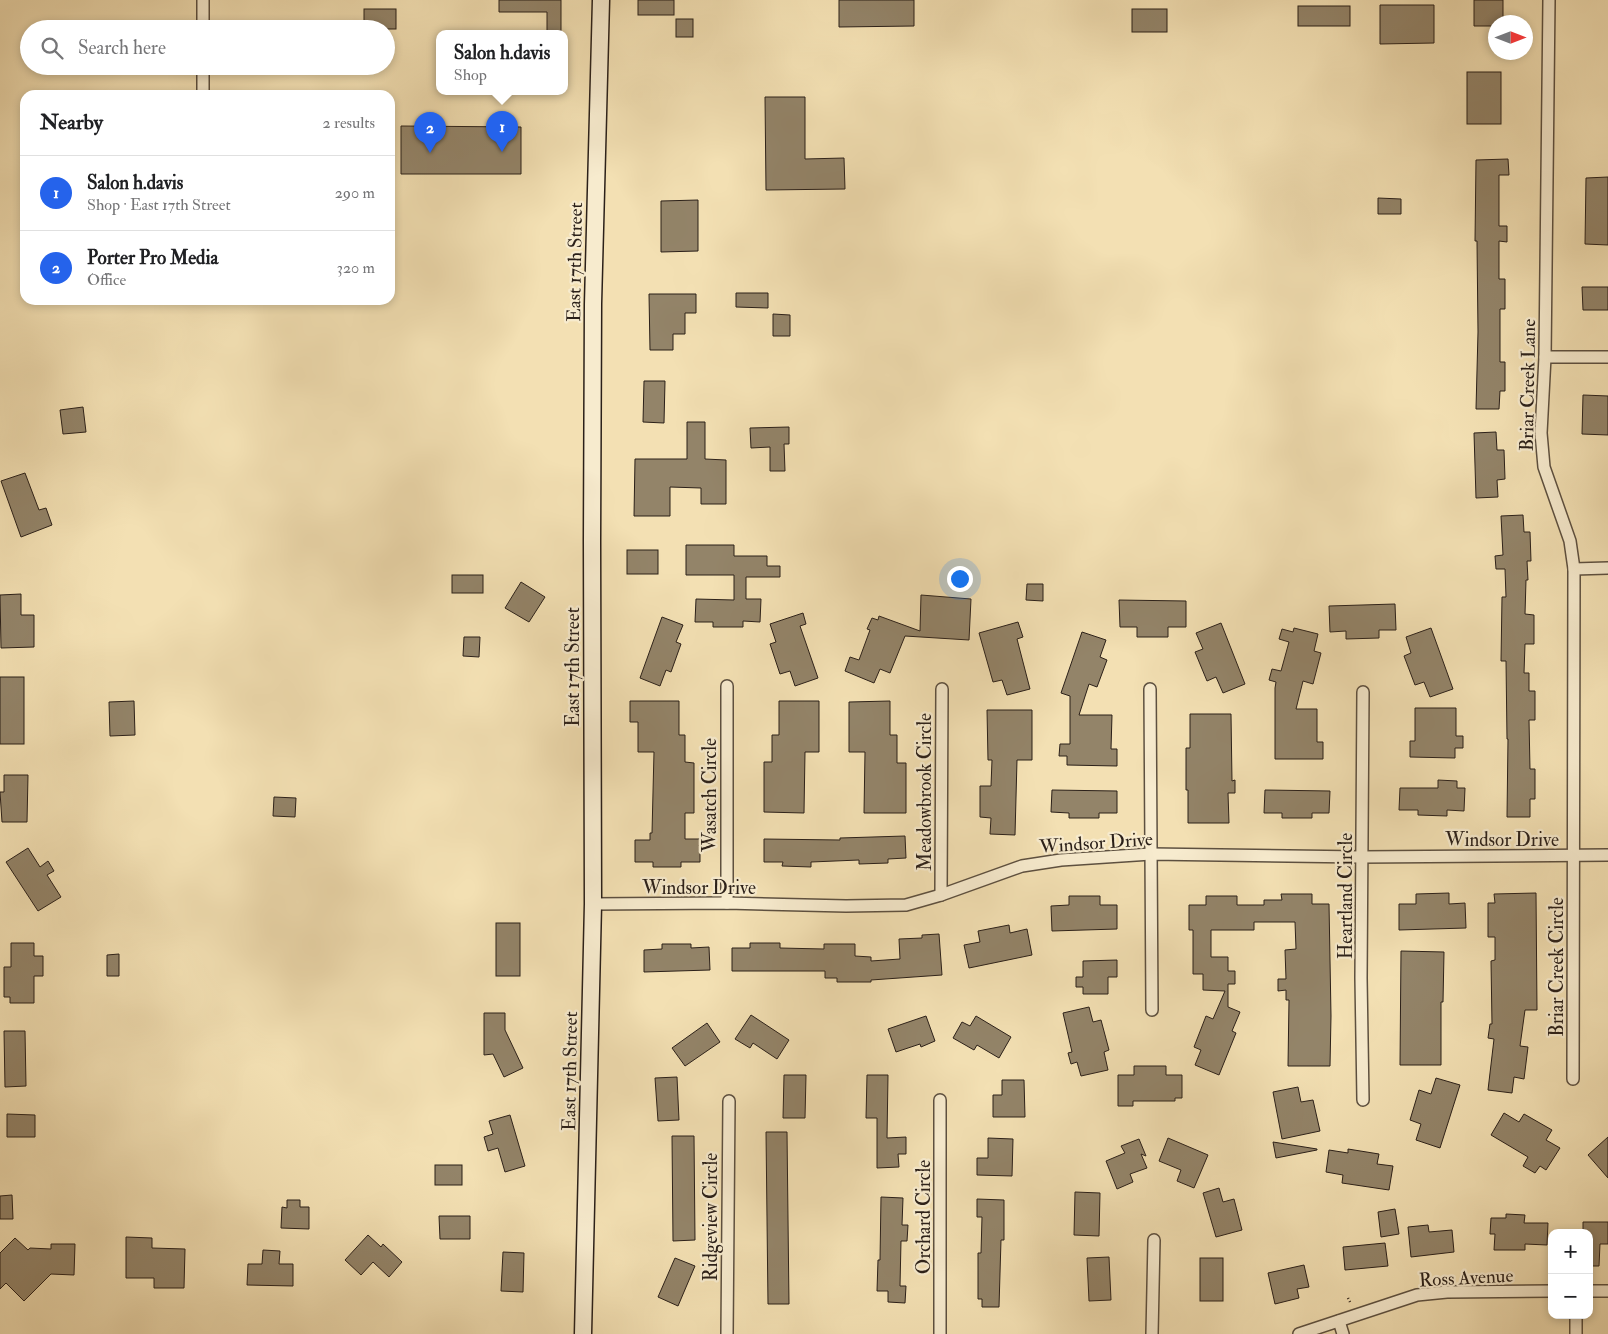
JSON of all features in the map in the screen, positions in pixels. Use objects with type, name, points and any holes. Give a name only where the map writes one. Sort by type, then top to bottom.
[{"type":"main road","name":"East 17th Street","points":[[583,1334],[593,904],[593,304],[601,0]]},
{"type":"street","points":[[203,0],[203,20]]},
{"type":"street","name":"Briar Creek Lane","points":[[1549,0],[1545,357],[1542,433],[1544,467],[1570,541],[1574,568],[1574,856]]},
{"type":"street","points":[[202,90],[203,75]]},
{"type":"street","points":[[1545,357],[1608,357]]},
{"type":"street","points":[[1574,568],[1608,568]]},
{"type":"street","name":"Wasatch Circle","points":[[727,686],[727,903]]},
{"type":"street","name":"Meadowbrook Circle","points":[[941,895],[942,689]]},
{"type":"street","points":[[1150,689],[1152,1010]]},
{"type":"street","name":"Heartland Circle","points":[[1363,692],[1363,1100]]},
{"type":"street","name":"Windsor Drive","points":[[593,904],[906,905],[941,895],[1022,866],[1061,860],[1151,854],[1362,857],[1608,856]]},
{"type":"street","name":"Briar Creek Circle","points":[[1573,1079],[1574,856]]},
{"type":"street","name":"Orchard Circle","points":[[940,1100],[940,1334]]},
{"type":"street","name":"Ridgeview Circle","points":[[727,1334],[729,1101]]},
{"type":"street","points":[[1152,1334],[1154,1240]]},
{"type":"street","name":"Ross Avenue","points":[[1299,1334],[1417,1296],[1448,1292],[1548,1291]]},
{"type":"street","points":[[1593,1291],[1608,1291]]},
{"type":"street","points":[[1576,1319],[1576,1334]]},
{"type":"street","points":[[1339,1321],[1343,1334]]},
{"type":"path","points":[[1348,1298],[1351,1304]]},
{"type":"building","points":[[499,0],[561,0],[561,30],[547,30],[547,12],[499,12]]},
{"type":"building","points":[[638,0],[674,0],[674,15],[638,15]]},
{"type":"building","points":[[839,0],[914,0],[914,26],[839,27]]},
{"type":"building","points":[[1474,0],[1503,0],[1503,15],[1488,15],[1488,26],[1474,26]]},
{"type":"building","points":[[1380,5],[1434,5],[1434,43],[1380,44]]},
{"type":"building","points":[[1298,6],[1350,6],[1350,26],[1298,26]]},
{"type":"building","points":[[364,9],[396,9],[396,29],[395,20],[364,20]]},
{"type":"building","points":[[1132,9],[1167,9],[1167,32],[1132,32]]},
{"type":"building","points":[[676,19],[693,19],[693,37],[676,37]]},
{"type":"building","points":[[1467,72],[1501,72],[1501,124],[1467,124]]},
{"type":"building","points":[[765,97],[805,97],[805,159],[844,158],[845,189],[766,190]]},
{"type":"building","points":[[401,126],[521,127],[521,174],[401,174]]},
{"type":"building","points":[[1508,159],[1509,175],[1499,175],[1499,226],[1507,226],[1507,242],[1499,241],[1499,279],[1505,279],[1505,309],[1500,309],[1500,362],[1505,362],[1505,391],[1500,391],[1499,409],[1476,409],[1478,332],[1477,241],[1475,241],[1476,160]]},
{"type":"building","points":[[1608,177],[1608,245],[1585,244],[1586,178]]},
{"type":"building","points":[[1378,198],[1401,199],[1401,214],[1378,214]]},
{"type":"building","points":[[698,200],[698,251],[661,252],[661,201]]},
{"type":"building","points":[[1582,287],[1608,287],[1608,310],[1583,310]]},
{"type":"building","points":[[736,293],[768,293],[768,308],[736,307]]},
{"type":"building","points":[[649,294],[696,294],[696,313],[685,313],[685,334],[673,334],[673,350],[650,350]]},
{"type":"building","points":[[773,314],[790,315],[790,336],[773,336]]},
{"type":"building","points":[[644,381],[665,381],[664,423],[643,422]]},
{"type":"building","points":[[1583,395],[1608,396],[1608,435],[1582,434]]},
{"type":"building","points":[[83,407],[86,432],[63,434],[60,410]]},
{"type":"building","points":[[687,422],[705,422],[705,459],[726,460],[726,504],[701,504],[701,488],[670,487],[670,516],[634,516],[635,459],[687,459]]},
{"type":"building","points":[[789,427],[789,444],[784,444],[785,471],[770,471],[770,447],[751,448],[750,428]]},
{"type":"building","points":[[1496,432],[1497,450],[1504,450],[1505,479],[1497,480],[1498,497],[1476,498],[1474,433]]},
{"type":"building","points":[[25,473],[39,510],[46,508],[52,525],[21,537],[1,481]]},
{"type":"building","points":[[1523,515],[1524,532],[1530,532],[1531,561],[1527,561],[1528,580],[1526,580],[1525,614],[1534,615],[1534,644],[1525,644],[1524,673],[1529,673],[1529,691],[1535,691],[1535,720],[1529,720],[1530,769],[1535,769],[1535,799],[1530,799],[1530,817],[1507,817],[1506,661],[1501,661],[1502,597],[1506,597],[1505,569],[1496,569],[1495,556],[1503,555],[1501,516]]},
{"type":"building","points":[[686,545],[734,545],[734,556],[767,556],[767,566],[780,566],[780,577],[746,577],[746,599],[761,599],[760,622],[743,621],[743,627],[713,627],[713,622],[695,622],[696,599],[734,600],[734,575],[686,575]]},
{"type":"building","points":[[627,550],[658,550],[658,574],[627,574]]},
{"type":"building","points":[[452,575],[483,575],[483,593],[452,593]]},
{"type":"building","points":[[521,582],[545,597],[529,622],[505,608]]},
{"type":"building","points":[[1027,584],[1043,584],[1043,601],[1026,600]]},
{"type":"building","points":[[21,594],[21,615],[34,615],[34,647],[1,648],[0,595]]},
{"type":"building","points":[[921,595],[971,599],[969,640],[905,636],[890,673],[880,669],[874,683],[845,671],[850,657],[859,660],[870,630],[867,629],[872,618],[878,620],[879,616],[920,631]]},
{"type":"building","points":[[1119,600],[1186,601],[1186,627],[1168,627],[1168,637],[1137,637],[1137,627],[1120,627]]},
{"type":"building","points":[[1395,604],[1396,630],[1379,630],[1379,638],[1346,639],[1346,631],[1330,632],[1329,606]]},
{"type":"building","points":[[803,613],[806,624],[800,626],[818,678],[795,686],[790,671],[780,674],[770,644],[776,642],[770,624]]},
{"type":"building","points":[[662,617],[683,625],[676,642],[681,644],[671,672],[666,670],[660,686],[640,678]]},
{"type":"building","points":[[1018,622],[1023,637],[1017,639],[1030,689],[1007,695],[1002,680],[993,682],[979,633]]},
{"type":"building","points":[[1221,623],[1245,684],[1223,693],[1216,677],[1207,681],[1195,652],[1203,649],[1196,633]]},
{"type":"building","points":[[1294,628],[1318,634],[1314,651],[1321,653],[1313,684],[1303,681],[1296,709],[1317,709],[1317,742],[1323,742],[1323,759],[1275,759],[1276,682],[1269,680],[1272,669],[1281,671],[1289,642],[1279,639],[1282,629],[1293,632]]},
{"type":"building","points":[[1431,628],[1453,689],[1430,697],[1424,682],[1415,685],[1404,656],[1411,653],[1406,637]]},
{"type":"building","points":[[1082,632],[1106,640],[1100,657],[1107,660],[1097,687],[1089,684],[1079,715],[1112,715],[1111,749],[1117,749],[1117,766],[1067,765],[1067,756],[1059,756],[1060,744],[1070,744],[1070,696],[1061,693]]},
{"type":"building","points":[[464,637],[480,637],[479,657],[463,656]]},
{"type":"building","points":[[0,677],[24,677],[24,744],[0,744]]},
{"type":"building","points":[[134,701],[135,735],[110,736],[109,702]]},
{"type":"building","points":[[630,701],[679,701],[679,735],[685,735],[685,762],[694,763],[694,813],[685,813],[685,839],[700,839],[700,862],[681,862],[681,867],[653,867],[653,862],[635,862],[635,840],[650,840],[650,833],[652,833],[654,752],[638,752],[638,722],[630,722]]},
{"type":"building","points":[[779,701],[819,701],[819,752],[805,752],[804,813],[764,812],[764,762],[772,762],[772,735],[779,735]]},
{"type":"building","points":[[890,701],[890,735],[897,735],[897,763],[906,763],[906,813],[864,813],[865,752],[849,752],[849,702]]},
{"type":"building","points":[[1415,708],[1456,708],[1456,736],[1463,736],[1463,748],[1455,748],[1455,758],[1410,757],[1410,741],[1415,741]]},
{"type":"building","points":[[987,710],[1032,710],[1032,760],[1017,760],[1015,835],[990,834],[991,818],[980,817],[980,786],[991,786],[992,760],[988,760]]},
{"type":"building","points":[[1190,714],[1231,714],[1232,781],[1235,780],[1235,793],[1228,793],[1229,823],[1188,823],[1186,748],[1190,748]]},
{"type":"building","points":[[4,775],[28,775],[27,822],[2,822],[0,792],[4,792]]},
{"type":"building","points":[[1438,780],[1457,781],[1457,788],[1465,788],[1464,811],[1447,810],[1447,816],[1418,815],[1418,810],[1399,810],[1400,788],[1438,788]]},
{"type":"building","points":[[1052,790],[1117,791],[1117,813],[1099,813],[1099,818],[1069,818],[1069,813],[1051,812]]},
{"type":"building","points":[[1265,790],[1330,791],[1329,813],[1312,813],[1312,818],[1282,818],[1282,813],[1264,813]]},
{"type":"building","points":[[274,797],[296,798],[295,817],[273,816]]},
{"type":"building","points":[[905,836],[906,858],[888,859],[888,863],[859,864],[859,860],[811,862],[811,867],[782,866],[783,862],[764,862],[764,839],[840,840],[840,838]]},
{"type":"building","points":[[28,848],[40,867],[48,861],[54,871],[47,875],[61,897],[38,911],[6,862]]},
{"type":"building","points":[[1449,893],[1449,904],[1465,903],[1466,928],[1399,930],[1399,904],[1416,904],[1416,894]]},
{"type":"building","points":[[1536,893],[1537,1010],[1525,1010],[1520,1046],[1528,1047],[1524,1079],[1514,1077],[1512,1093],[1488,1090],[1494,1039],[1488,1038],[1490,1024],[1492,1024],[1491,961],[1495,960],[1495,937],[1488,937],[1488,903],[1495,903],[1494,894]]},
{"type":"building","points":[[1281,894],[1312,894],[1312,904],[1329,904],[1330,1066],[1288,1066],[1289,1000],[1286,1000],[1286,990],[1278,991],[1278,979],[1286,979],[1285,950],[1296,949],[1295,922],[1254,922],[1254,930],[1211,930],[1211,957],[1228,957],[1228,971],[1235,971],[1235,984],[1228,984],[1228,1007],[1240,1012],[1232,1031],[1236,1033],[1219,1075],[1195,1065],[1201,1050],[1194,1047],[1206,1016],[1213,1019],[1225,991],[1203,990],[1203,974],[1193,974],[1193,930],[1189,930],[1189,905],[1206,905],[1206,896],[1237,896],[1237,905],[1264,905],[1264,900],[1282,900]]},
{"type":"building","points":[[1069,896],[1100,896],[1100,905],[1117,905],[1117,929],[1052,931],[1051,906],[1069,905]]},
{"type":"building","points":[[496,923],[520,923],[520,976],[496,976]]},
{"type":"building","points":[[1009,925],[1010,933],[1027,929],[1032,955],[969,968],[964,945],[980,942],[978,931]]},
{"type":"building","points":[[939,934],[942,975],[871,980],[871,982],[837,982],[837,978],[825,978],[825,971],[732,971],[732,948],[750,948],[750,943],[780,943],[780,948],[824,949],[824,944],[855,944],[855,956],[871,957],[871,961],[900,959],[899,939],[922,938],[922,935]]},
{"type":"building","points":[[11,943],[34,943],[34,956],[43,956],[43,976],[34,976],[34,1003],[10,1003],[10,997],[4,997],[4,967],[11,967]]},
{"type":"building","points":[[662,944],[691,944],[691,948],[709,947],[710,970],[644,972],[644,950],[662,949]]},
{"type":"building","points":[[1401,951],[1444,952],[1443,1002],[1441,1002],[1441,1065],[1400,1065]]},
{"type":"building","points":[[119,954],[119,976],[107,976],[107,955]]},
{"type":"building","points":[[1117,960],[1117,977],[1108,977],[1108,994],[1083,994],[1083,987],[1076,987],[1076,977],[1083,977],[1083,961]]},
{"type":"building","points":[[1089,1007],[1093,1022],[1101,1020],[1109,1050],[1104,1052],[1108,1070],[1081,1076],[1077,1062],[1071,1064],[1068,1053],[1072,1052],[1063,1013]]},
{"type":"building","points":[[484,1013],[505,1013],[505,1030],[523,1068],[504,1077],[493,1054],[484,1055]]},
{"type":"building","points":[[751,1015],[789,1040],[777,1059],[753,1043],[750,1048],[735,1039]]},
{"type":"building","points":[[926,1016],[935,1041],[921,1047],[920,1044],[896,1052],[888,1029]]},
{"type":"building","points":[[976,1016],[1011,1037],[999,1058],[977,1045],[974,1050],[953,1038],[962,1022],[970,1026]]},
{"type":"building","points":[[707,1023],[720,1042],[685,1066],[672,1048]]},
{"type":"building","points":[[4,1031],[25,1031],[26,1086],[5,1087]]},
{"type":"building","points":[[1134,1066],[1166,1066],[1166,1075],[1182,1075],[1182,1098],[1175,1098],[1175,1101],[1133,1101],[1133,1106],[1118,1106],[1118,1075],[1134,1075]]},
{"type":"building","points":[[784,1075],[806,1075],[805,1118],[783,1118]]},
{"type":"building","points":[[867,1075],[888,1075],[887,1138],[906,1137],[906,1154],[898,1154],[899,1167],[877,1168],[877,1118],[866,1118]]},
{"type":"building","points":[[677,1077],[679,1120],[658,1121],[655,1078]]},
{"type":"building","points":[[1436,1078],[1460,1085],[1440,1148],[1416,1140],[1421,1124],[1410,1120],[1419,1090],[1431,1094]]},
{"type":"building","points":[[1002,1080],[1024,1080],[1025,1117],[993,1117],[993,1095],[1002,1095]]},
{"type":"building","points":[[1298,1087],[1301,1102],[1313,1100],[1320,1131],[1282,1139],[1273,1092]]},
{"type":"building","points":[[1504,1113],[1519,1122],[1524,1114],[1552,1130],[1546,1140],[1560,1148],[1546,1170],[1540,1166],[1535,1173],[1523,1166],[1528,1157],[1491,1135]]},
{"type":"building","points":[[7,1114],[35,1115],[35,1137],[7,1137]]},
{"type":"building","points":[[510,1115],[525,1166],[505,1172],[498,1148],[488,1151],[484,1137],[493,1134],[489,1121]]},
{"type":"building","points":[[766,1132],[787,1132],[789,1304],[768,1304]]},
{"type":"building","points":[[672,1136],[694,1136],[695,1240],[673,1241]]},
{"type":"building","points":[[1608,1137],[1608,1178],[1588,1155]]},
{"type":"building","points":[[988,1138],[1013,1139],[1012,1176],[977,1175],[977,1158],[988,1158]]},
{"type":"building","points":[[1168,1138],[1208,1155],[1194,1188],[1177,1181],[1181,1170],[1159,1161]]},
{"type":"building","points":[[1139,1139],[1146,1156],[1141,1154],[1147,1168],[1130,1174],[1133,1182],[1117,1189],[1106,1161],[1125,1153],[1121,1146]]},
{"type":"building","points":[[1273,1142],[1317,1149],[1317,1150],[1276,1158]]},
{"type":"building","points":[[1348,1149],[1379,1154],[1377,1164],[1393,1166],[1389,1190],[1342,1183],[1343,1175],[1326,1172],[1329,1150],[1348,1153]]},
{"type":"building","points":[[435,1165],[462,1165],[462,1185],[435,1185]]},
{"type":"building","points":[[1219,1188],[1223,1202],[1234,1199],[1242,1230],[1216,1237],[1203,1193]]},
{"type":"building","points":[[1075,1192],[1100,1193],[1099,1236],[1074,1235]]},
{"type":"building","points":[[12,1195],[13,1219],[0,1219],[0,1196]]},
{"type":"building","points":[[881,1197],[903,1198],[902,1225],[908,1225],[907,1241],[901,1241],[900,1286],[906,1286],[905,1303],[888,1302],[888,1291],[877,1291],[878,1260],[880,1260]]},
{"type":"building","points":[[977,1199],[1004,1200],[1004,1240],[1001,1240],[999,1307],[982,1307],[982,1299],[978,1299],[978,1253],[981,1253],[982,1217],[977,1217]]},
{"type":"building","points":[[287,1200],[300,1200],[300,1207],[309,1207],[309,1229],[281,1228],[282,1207],[287,1208]]},
{"type":"building","points":[[1395,1209],[1399,1234],[1381,1237],[1378,1212]]},
{"type":"building","points":[[1506,1214],[1525,1215],[1524,1223],[1548,1223],[1547,1245],[1525,1244],[1525,1250],[1494,1250],[1495,1234],[1490,1234],[1491,1218],[1506,1218]]},
{"type":"building","points":[[439,1216],[470,1216],[470,1239],[440,1239]]},
{"type":"building","points":[[1583,1222],[1608,1222],[1608,1244],[1600,1244],[1599,1266],[1593,1266],[1593,1229],[1583,1229]]},
{"type":"building","points":[[1428,1225],[1429,1232],[1452,1230],[1454,1252],[1411,1257],[1408,1227]]},
{"type":"building","points":[[368,1235],[381,1247],[383,1244],[402,1262],[389,1277],[373,1262],[361,1275],[345,1260]]},
{"type":"building","points":[[126,1237],[152,1238],[152,1248],[185,1249],[184,1288],[154,1288],[154,1278],[126,1278]]},
{"type":"building","points":[[15,1238],[28,1250],[30,1248],[51,1249],[51,1244],[75,1244],[74,1275],[51,1274],[24,1301],[6,1283],[0,1289],[0,1253]]},
{"type":"building","points":[[1385,1243],[1388,1266],[1345,1270],[1343,1247]]},
{"type":"building","points":[[263,1250],[280,1251],[279,1264],[293,1264],[293,1286],[247,1285],[248,1264],[262,1264]]},
{"type":"building","points":[[503,1252],[524,1253],[523,1292],[501,1291]]},
{"type":"building","points":[[1109,1257],[1111,1300],[1089,1301],[1087,1258]]},
{"type":"building","points":[[675,1258],[695,1266],[678,1306],[658,1297]]},
{"type":"building","points":[[1200,1258],[1223,1258],[1223,1301],[1200,1301]]},
{"type":"building","points":[[1304,1265],[1309,1287],[1297,1289],[1299,1298],[1275,1304],[1268,1273]]},
{"type":"place","name":"Salon h.davis","points":[[502,152]]},
{"type":"place","name":"Porter Pro Media","points":[[430,153]]}]
